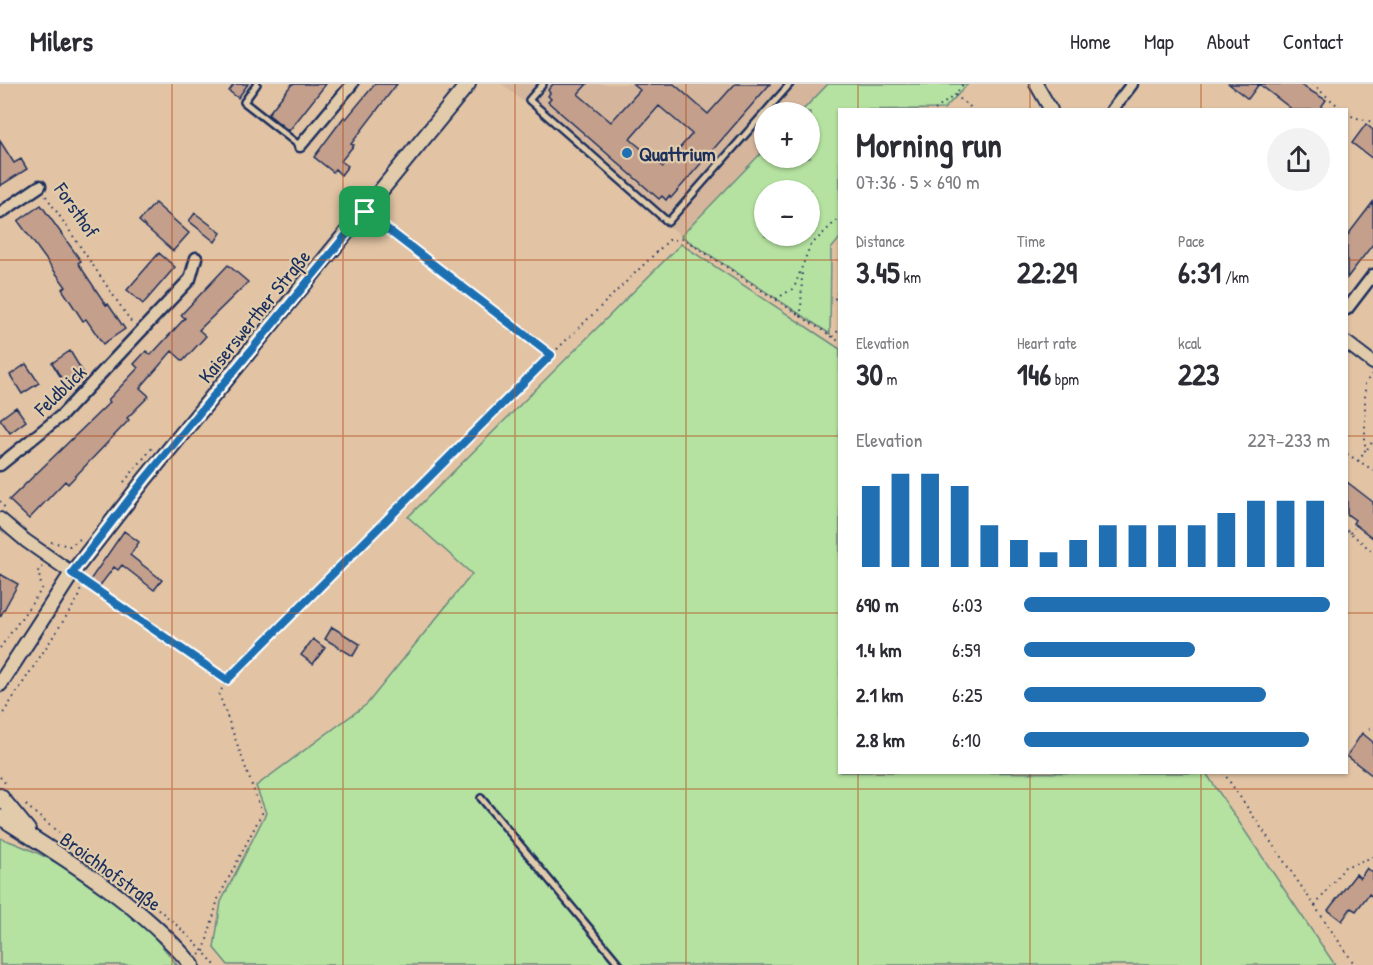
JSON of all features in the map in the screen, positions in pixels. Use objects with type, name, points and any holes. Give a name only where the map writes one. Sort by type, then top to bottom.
[{"type":"main road","name":"Kaiserswerther Straße","points":[[0,684],[145,479],[468,84]]},
{"type":"main road","points":[[6,793],[37,840]]},
{"type":"main road","name":"Broichhofstraße","points":[[0,817],[109,888],[139,912],[190,963]]},
{"type":"main road","points":[[0,829],[37,840]]},
{"type":"street","points":[[1036,84],[1050,108]]},
{"type":"street","points":[[1114,108],[1132,84]]},
{"type":"street","points":[[300,146],[350,85]]},
{"type":"street","name":"Forsthof","points":[[0,213],[40,186]]},
{"type":"street","name":"Feldblick","points":[[0,465],[62,415],[139,334],[190,279],[196,258]]},
{"type":"street","points":[[1348,308],[1373,275]]},
{"type":"street","points":[[1348,344],[1373,363]]},
{"type":"street","points":[[5,517],[49,558],[77,577]]},
{"type":"lane","points":[[257,84],[244,102],[300,146]]},
{"type":"lane","points":[[543,84],[529,100],[668,222],[790,84]]},
{"type":"lane","points":[[481,798],[620,965]]},
{"type":"path","points":[[938,108],[955,95],[963,84]]},
{"type":"path","points":[[1312,84],[1341,108]]},
{"type":"path","points":[[955,95],[971,108]]},
{"type":"path","points":[[1348,113],[1353,117],[1373,122]]},
{"type":"path","name":"Forsthof","points":[[40,186],[139,334]]},
{"type":"path","points":[[365,212],[551,355]]},
{"type":"path","points":[[775,299],[794,288],[810,246],[838,219]]},
{"type":"path","points":[[190,963],[204,951],[218,899],[262,813],[219,693],[227,680],[669,240],[684,239],[838,341]]},
{"type":"path","points":[[801,317],[802,269]]},
{"type":"path","points":[[833,337],[838,331]]},
{"type":"path","points":[[1365,452],[1365,384],[1373,373]]},
{"type":"path","points":[[1358,461],[1373,441]]},
{"type":"path","points":[[121,488],[135,466],[154,445]]},
{"type":"path","points":[[1348,455],[1373,470]]},
{"type":"path","points":[[0,501],[5,517]]},
{"type":"path","points":[[1354,528],[1349,531],[1373,552]]},
{"type":"path","points":[[50,541],[70,546],[84,535]]},
{"type":"path","points":[[0,648],[42,589],[38,570],[49,558]]},
{"type":"path","points":[[77,577],[227,680]]},
{"type":"path","points":[[0,718],[79,597],[77,577]]},
{"type":"path","points":[[1369,728],[1373,731]]},
{"type":"path","points":[[1223,774],[1355,965]]},
{"type":"path","points":[[0,777],[6,793]]},
{"type":"path","points":[[25,804],[54,831],[156,904],[204,951],[215,965]]},
{"type":"path","points":[[1315,906],[1345,867],[1373,857]]},
{"type":"shaded area","points":[[502,84],[828,84],[811,102],[754,102],[754,160],[681,236]]},
{"type":"green space","points":[[828,84],[968,84],[945,108],[838,108],[838,240],[831,249],[830,334],[681,236],[754,160],[754,168],[820,168],[820,102],[811,102]]},
{"type":"green space","points":[[681,244],[838,348],[838,774],[1207,774],[1335,965],[228,965],[214,948],[221,902],[266,813],[256,786],[367,704],[472,574],[408,517]]},
{"type":"green space","points":[[0,838],[50,859],[98,889],[141,925],[177,965],[0,965]]},
{"type":"building","points":[[234,84],[248,84],[238,98],[229,91]]},
{"type":"building","points":[[292,84],[326,84],[289,131],[268,114]]},
{"type":"building","points":[[375,84],[397,84],[351,144],[354,145],[341,161],[348,166],[341,175],[335,169],[333,172],[314,157],[344,117],[346,119]]},
{"type":"building","name":"Quattrium","points":[[553,84],[587,84],[578,94],[611,122],[640,90],[633,84],[674,84],[708,114],[735,84],[770,84],[671,198],[669,196],[666,200],[662,196],[659,199],[548,102],[551,99],[548,96],[550,93],[548,90]],"holes":[[[659,106],[692,134],[663,167],[630,139]]]},
{"type":"building","points":[[1229,84],[1259,84],[1248,99]]},
{"type":"building","points":[[1259,84],[1299,84],[1326,100],[1320,108],[1290,108]]},
{"type":"building","points":[[1366,124],[1373,130],[1373,159],[1352,143]]},
{"type":"building","points":[[0,141],[14,163],[21,159],[27,169],[0,186]]},
{"type":"building","points":[[1373,202],[1373,244],[1348,277],[1348,235]]},
{"type":"building","points":[[155,203],[189,233],[173,251],[139,221]]},
{"type":"building","points":[[41,205],[81,261],[78,263],[106,305],[108,304],[125,329],[103,344],[86,319],[83,321],[62,289],[66,287],[18,221]]},
{"type":"building","points":[[195,213],[221,233],[215,242],[189,221]]},
{"type":"building","points":[[159,253],[175,267],[143,304],[127,290]]},
{"type":"building","points":[[228,265],[248,282],[199,330],[206,336],[183,361],[172,351],[140,388],[149,396],[127,418],[129,420],[68,484],[65,481],[29,519],[9,500],[110,402],[108,400],[138,368],[134,364],[146,351],[151,355],[185,318],[181,315]]},
{"type":"building","points":[[70,351],[84,374],[66,386],[52,363]]},
{"type":"building","points":[[26,364],[39,383],[22,394],[10,375]]},
{"type":"building","points":[[16,407],[26,421],[10,433],[0,419]]},
{"type":"building","points":[[1348,483],[1373,502],[1373,538],[1353,523],[1355,520],[1348,515]]},
{"type":"building","points":[[124,531],[139,542],[130,555],[162,580],[154,590],[122,565],[118,570],[114,567],[99,587],[90,580]]},
{"type":"building","points":[[0,574],[18,584],[0,617]]},
{"type":"building","points":[[332,627],[360,644],[353,656],[325,639]]},
{"type":"building","points":[[313,639],[325,648],[313,664],[301,655]]},
{"type":"building","points":[[1362,733],[1373,742],[1373,776],[1348,757]]},
{"type":"building","points":[[1367,868],[1373,873],[1373,897],[1369,894],[1356,911],[1351,908],[1342,921],[1328,910],[1356,874],[1360,878]]},
{"type":"place","name":"Quattrium","points":[[627,153]]},
{"type":"route","points":[[365,212],[551,355],[227,680],[72,573],[145,479],[365,212]]}]
